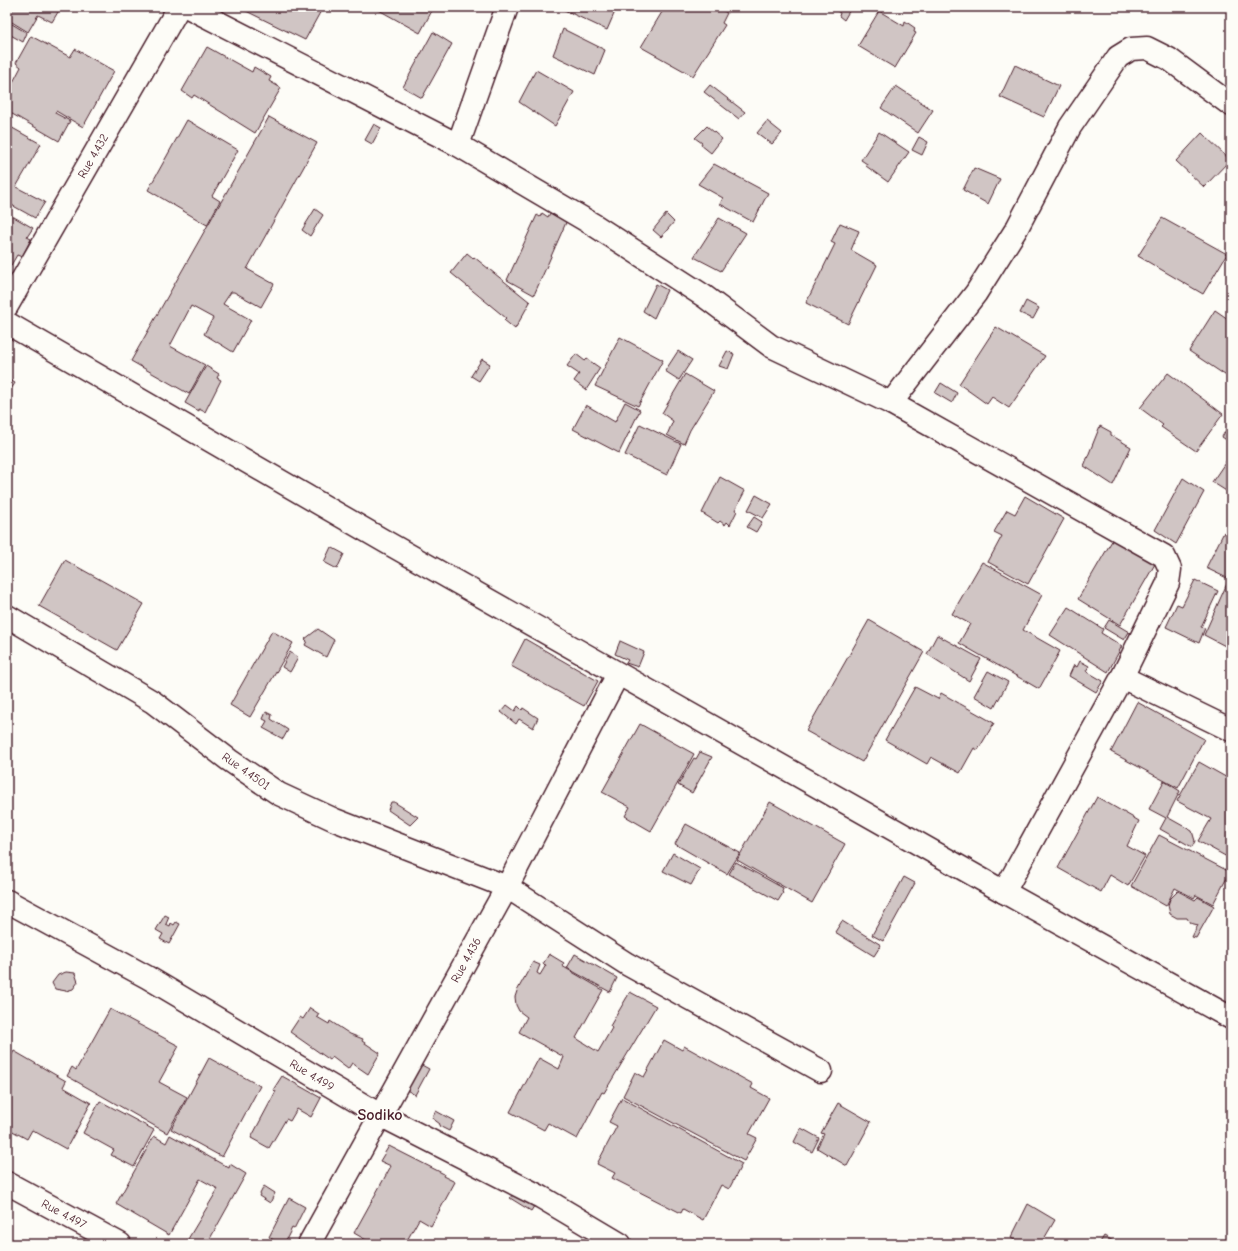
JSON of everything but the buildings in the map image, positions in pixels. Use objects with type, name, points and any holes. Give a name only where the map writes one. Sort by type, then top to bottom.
[{"type":"street","name":"Rue 4.432","points":[[7,306],[179,7]]},
{"type":"street","points":[[188,7],[458,145],[594,225],[704,296],[771,346],[891,403],[1164,556],[1170,569],[1168,583],[1122,677],[1004,892]]},
{"type":"street","points":[[458,145],[507,7]]},
{"type":"street","points":[[891,403],[976,293],[1017,228],[1070,127],[1118,57],[1131,49],[1147,48],[1169,59],[1231,105]]},
{"type":"street","points":[[7,322],[386,542],[618,674],[1004,892],[1231,1018]]},
{"type":"street","name":"Rue 4.4501","points":[[7,616],[153,702],[230,760],[279,794],[335,820],[507,887],[627,964],[821,1071]]},
{"type":"street","name":"Rue 4.436","points":[[309,1244],[507,887],[618,674]]},
{"type":"street","points":[[1122,677],[1231,730]]},
{"type":"street","name":"Rue 4.499","points":[[7,901],[147,977],[380,1115],[541,1197],[620,1244]]},
{"type":"street","name":"Rue 4.497","points":[[7,1183],[120,1244]]},
{"type":"district","name":"Sodiko","points":[[380,1115]]}]
